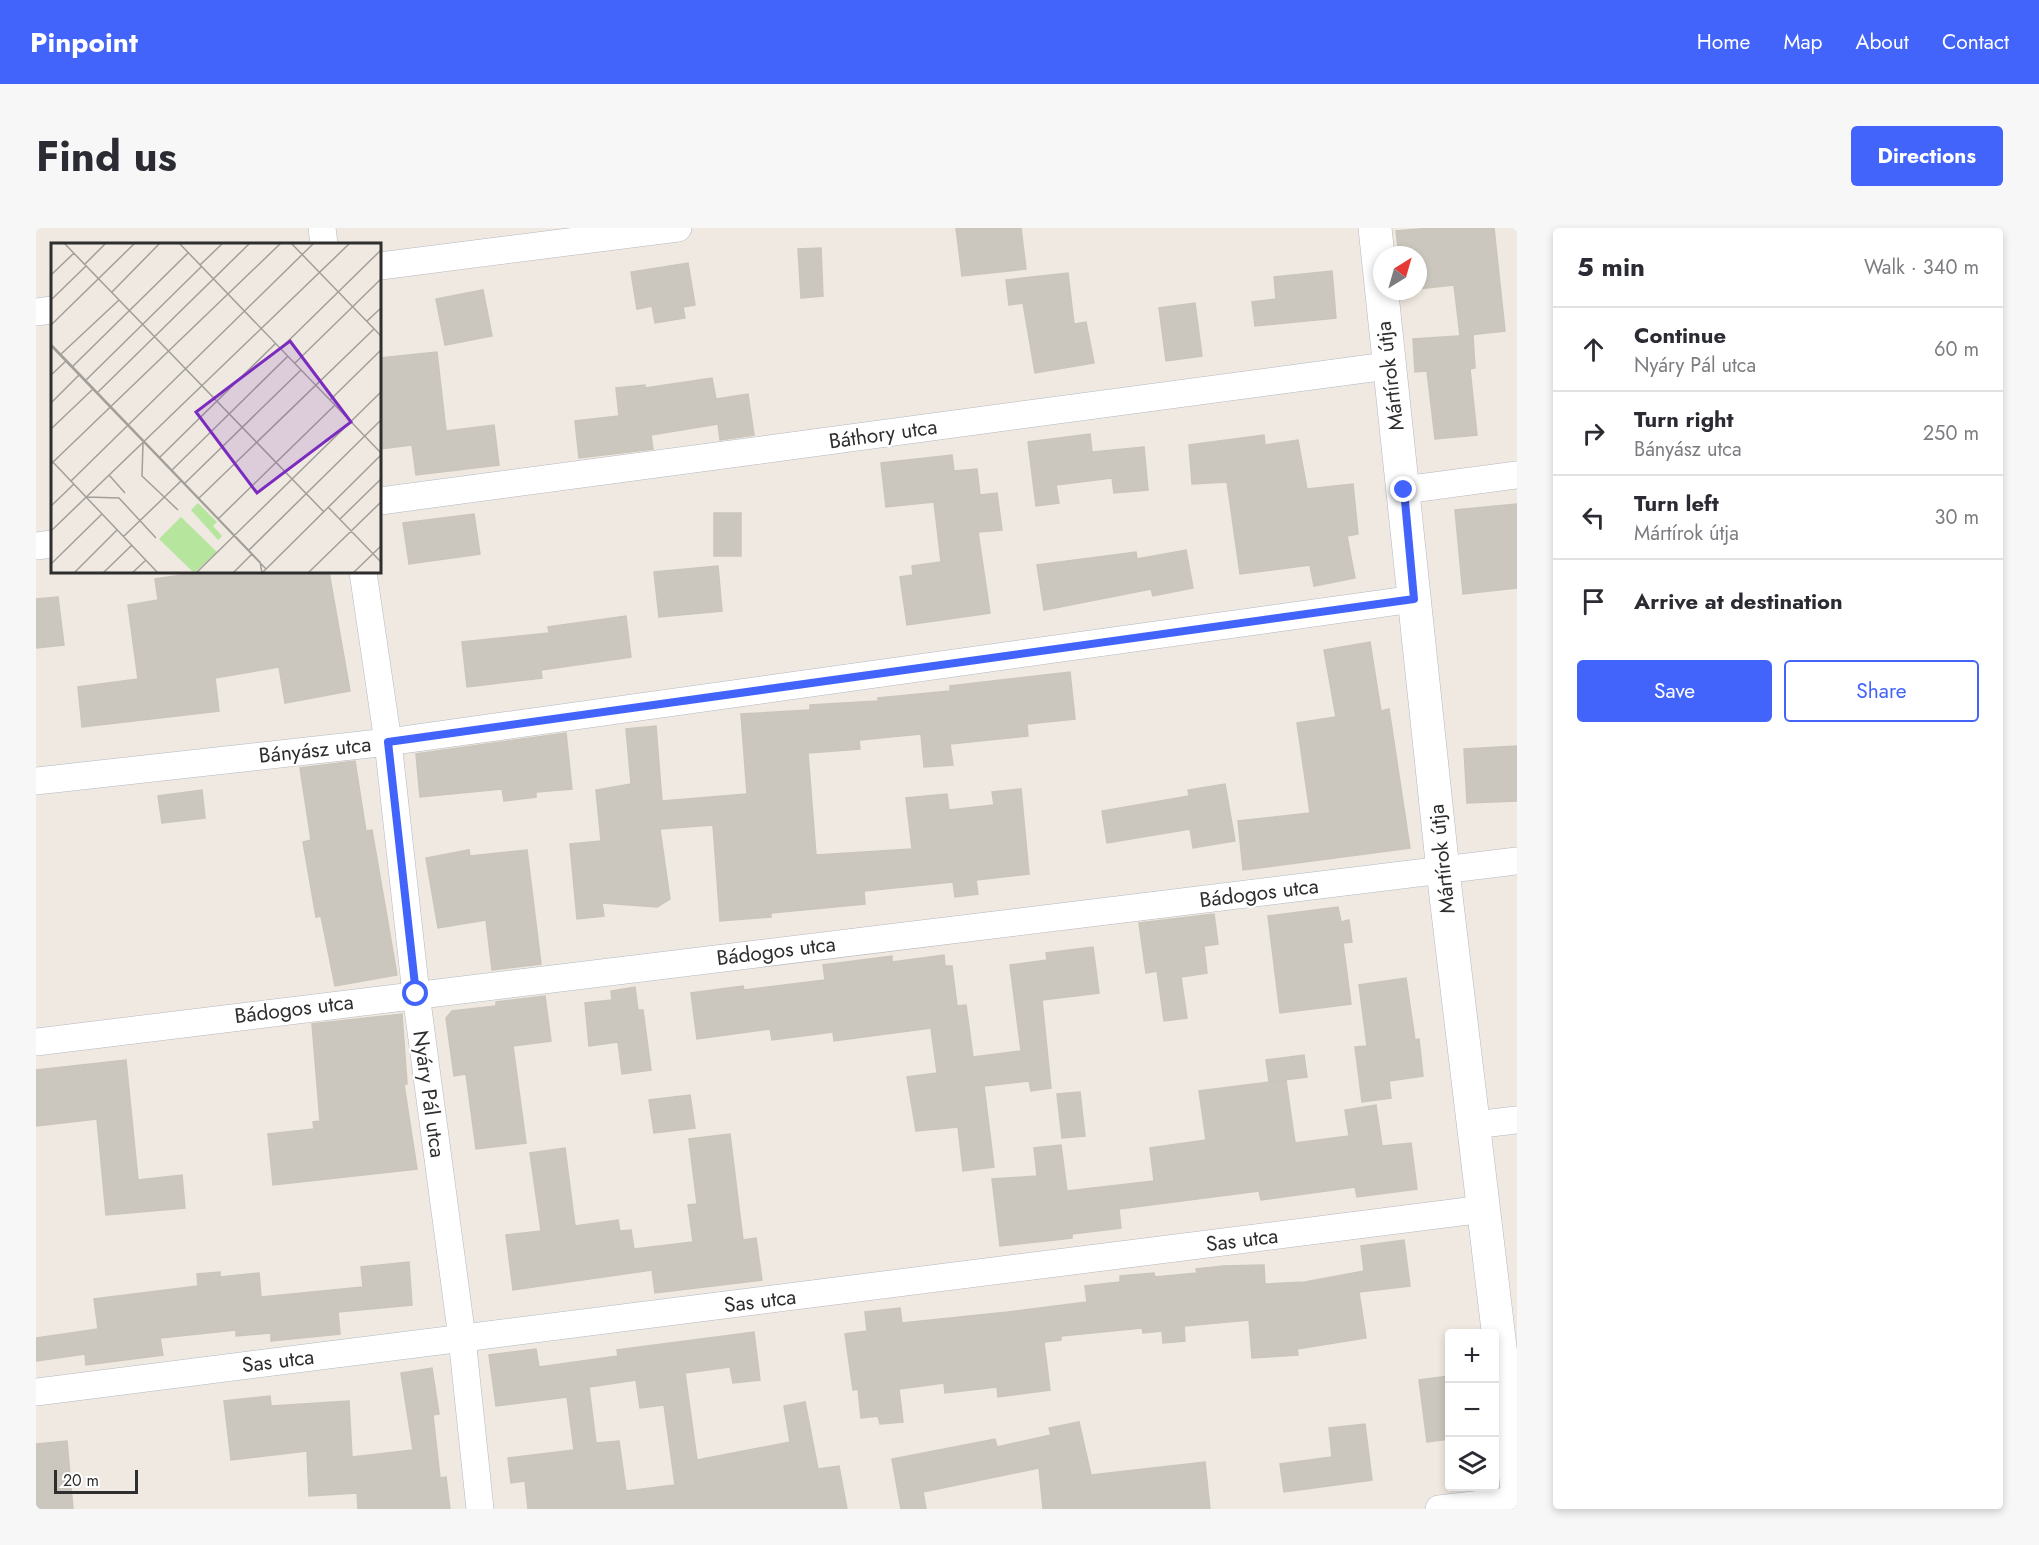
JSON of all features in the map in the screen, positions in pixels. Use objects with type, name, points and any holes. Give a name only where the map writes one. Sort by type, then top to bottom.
[{"type":"street","points":[[322,228],[324,243]]},
{"type":"street","points":[[381,266],[678,228]]},
{"type":"street","name":"Mártírok útja","points":[[1375,228],[1387,366],[1404,490],[1443,871],[1517,1489]]},
{"type":"street","points":[[36,312],[51,310]]},
{"type":"street","name":"Báthory utca","points":[[381,501],[1387,366]]},
{"type":"street","points":[[1404,490],[1517,475]]},
{"type":"street","points":[[36,546],[51,544]]},
{"type":"street","name":"Nyáry Pál utca","points":[[363,573],[388,742],[416,994],[462,1338],[480,1509]]},
{"type":"street","name":"Bányász utca","points":[[36,781],[388,742],[1414,599]]},
{"type":"street","name":"Bádogos utca","points":[[36,1042],[1517,861]]},
{"type":"street","points":[[1474,1125],[1517,1120]]},
{"type":"street","name":"Sas utca","points":[[36,1392],[1484,1209]]},
{"type":"street","points":[[1439,1509],[1517,1500]]},
{"type":"building","points":[[956,228],[1021,228],[1026,269],[962,276]]},
{"type":"building","points":[[1431,228],[1494,228],[1505,331],[1460,336],[1454,285],[1427,288],[1427,246],[1398,246],[1396,231]]},
{"type":"building","points":[[821,248],[823,296],[801,298],[798,249]]},
{"type":"building","points":[[688,263],[695,305],[683,307],[685,318],[655,323],[652,306],[637,309],[631,272]]},
{"type":"building","points":[[1332,271],[1336,318],[1255,326],[1252,302],[1276,299],[1274,277]]},
{"type":"building","points":[[1068,273],[1074,324],[1086,322],[1094,363],[1035,373],[1023,303],[1009,305],[1006,280]]},
{"type":"building","points":[[483,290],[492,336],[445,345],[436,299]]},
{"type":"building","points":[[1195,303],[1202,356],[1166,361],[1159,308]]},
{"type":"building","points":[[1473,335],[1475,368],[1470,369],[1477,435],[1435,439],[1427,371],[1415,372],[1413,339]]},
{"type":"building","points":[[437,352],[446,431],[494,425],[499,465],[416,475],[412,445],[381,449],[381,358]]},
{"type":"building","points":[[712,378],[716,399],[748,394],[754,435],[720,440],[718,424],[651,435],[653,449],[579,458],[575,421],[619,416],[616,388],[645,385],[645,388]]},
{"type":"building","points":[[1090,434],[1092,452],[1144,447],[1148,490],[1114,493],[1112,478],[1056,485],[1059,503],[1036,506],[1028,442]]},
{"type":"building","points":[[1264,435],[1265,445],[1298,440],[1307,489],[1353,484],[1358,534],[1347,536],[1355,578],[1314,586],[1310,565],[1240,574],[1227,482],[1192,484],[1189,445]]},
{"type":"building","points":[[952,455],[954,471],[977,469],[980,495],[997,493],[1002,530],[978,532],[990,613],[907,625],[900,577],[913,575],[912,566],[941,562],[934,502],[886,507],[881,463]]},
{"type":"building","points":[[1517,504],[1517,588],[1463,594],[1455,510]]},
{"type":"building","points":[[714,513],[741,513],[741,556],[714,556]]},
{"type":"building","points":[[474,514],[480,554],[409,564],[403,523]]},
{"type":"building","points":[[1186,550],[1193,588],[1153,596],[1151,589],[1044,610],[1037,565],[1136,552],[1137,559]]},
{"type":"building","points":[[718,566],[722,611],[659,617],[654,572]]},
{"type":"building","points":[[196,573],[329,573],[350,691],[285,703],[279,667],[215,678],[219,711],[82,727],[78,687],[138,679],[128,605],[158,600],[155,579]]},
{"type":"building","points":[[58,597],[64,645],[36,648],[36,599]]},
{"type":"building","points":[[626,616],[631,657],[541,670],[542,678],[467,687],[462,642],[549,633],[548,627]]},
{"type":"building","points":[[1370,642],[1381,711],[1389,709],[1410,848],[1243,870],[1238,821],[1310,813],[1297,723],[1336,717],[1324,650]]},
{"type":"building","points":[[1070,672],[1075,719],[1027,724],[1028,736],[950,744],[953,765],[924,767],[921,734],[859,740],[860,749],[808,753],[816,855],[912,849],[906,798],[947,794],[949,810],[994,805],[992,792],[1021,789],[1029,874],[976,880],[978,894],[955,897],[953,882],[864,891],[865,904],[771,913],[771,917],[720,921],[713,825],[660,829],[670,899],[657,907],[602,903],[604,916],[577,919],[570,844],[601,841],[596,790],[631,784],[626,729],[656,726],[662,801],[747,794],[741,714],[810,710],[810,705],[878,701],[878,698],[950,691],[950,686]]},
{"type":"building","points":[[566,733],[572,789],[536,792],[536,797],[504,801],[502,789],[420,797],[416,754]]},
{"type":"building","points":[[1517,746],[1517,801],[1467,803],[1464,749]]},
{"type":"building","points":[[355,761],[366,831],[372,830],[397,975],[335,986],[321,916],[316,917],[303,842],[311,840],[300,768]]},
{"type":"building","points":[[1225,784],[1235,841],[1193,848],[1190,829],[1107,843],[1102,811],[1189,796],[1188,790]]},
{"type":"building","points":[[202,790],[205,818],[162,823],[158,796]]},
{"type":"building","points":[[469,850],[470,856],[527,850],[541,964],[492,970],[486,920],[438,928],[426,858]]},
{"type":"building","points":[[1338,907],[1341,922],[1349,920],[1352,942],[1343,943],[1351,1004],[1280,1013],[1268,916]]},
{"type":"building","points":[[1214,914],[1218,944],[1204,946],[1207,973],[1181,977],[1187,1018],[1164,1021],[1157,971],[1146,973],[1139,923]]},
{"type":"building","points":[[1093,947],[1099,993],[1042,1000],[1051,1088],[1031,1091],[1029,1081],[984,1086],[994,1167],[963,1171],[958,1127],[916,1131],[907,1077],[937,1073],[931,1028],[834,1041],[833,1032],[772,1040],[770,1029],[697,1039],[691,993],[743,986],[744,990],[825,980],[823,965],[892,956],[892,962],[944,955],[945,966],[952,966],[957,1006],[966,1005],[973,1057],[1021,1051],[1010,965],[1047,960],[1046,953]]},
{"type":"building","points":[[1406,978],[1415,1040],[1419,1039],[1423,1076],[1389,1081],[1391,1098],[1362,1102],[1355,1047],[1367,1046],[1359,985]]},
{"type":"building","points":[[635,987],[638,1010],[643,1010],[651,1070],[622,1074],[618,1042],[589,1046],[585,1003],[612,1000],[611,991]]},
{"type":"building","points":[[545,996],[551,1041],[513,1046],[526,1143],[476,1149],[466,1074],[454,1076],[446,1018],[452,1011],[496,1006],[496,1002]]},
{"type":"building","points":[[402,1014],[407,1084],[404,1084],[417,1169],[273,1185],[268,1134],[314,1129],[313,1122],[320,1121],[312,1024]]},
{"type":"building","points":[[1304,1055],[1307,1077],[1269,1082],[1266,1060]]},
{"type":"building","points":[[126,1060],[138,1180],[182,1175],[185,1208],[106,1215],[97,1119],[36,1126],[36,1070]]},
{"type":"building","points":[[1286,1080],[1295,1143],[1349,1136],[1345,1110],[1376,1105],[1382,1146],[1411,1143],[1417,1189],[1357,1197],[1355,1187],[1261,1200],[1259,1191],[1119,1209],[1121,1228],[1072,1234],[1072,1238],[1000,1246],[992,1179],[1037,1176],[1034,1148],[1061,1145],[1067,1191],[1154,1181],[1150,1148],[1206,1140],[1199,1091]]},
{"type":"building","points":[[1080,1092],[1085,1136],[1062,1138],[1057,1094]]},
{"type":"building","points":[[690,1095],[695,1128],[654,1133],[649,1100]]},
{"type":"building","points":[[730,1134],[743,1240],[756,1238],[762,1280],[655,1293],[652,1270],[513,1290],[506,1235],[541,1231],[530,1153],[565,1148],[575,1226],[618,1220],[620,1231],[631,1230],[634,1249],[693,1242],[688,1205],[697,1204],[689,1139]]},
{"type":"building","points":[[1404,1240],[1410,1286],[1359,1292],[1366,1338],[1297,1349],[1298,1355],[1252,1358],[1249,1320],[1184,1326],[1185,1341],[1163,1343],[1162,1331],[1143,1333],[1142,1328],[1061,1336],[1061,1340],[1044,1342],[1050,1390],[998,1397],[997,1387],[945,1393],[944,1383],[899,1389],[903,1422],[880,1424],[878,1416],[861,1418],[858,1389],[853,1390],[845,1334],[867,1331],[865,1312],[900,1308],[902,1323],[1087,1302],[1085,1286],[1120,1282],[1120,1276],[1154,1273],[1155,1277],[1197,1273],[1196,1269],[1224,1266],[1264,1265],[1265,1284],[1305,1282],[1364,1271],[1361,1246]]},
{"type":"building","points":[[409,1262],[412,1305],[338,1312],[340,1334],[271,1341],[271,1333],[236,1336],[236,1330],[160,1338],[163,1355],[86,1365],[85,1354],[36,1361],[36,1338],[98,1329],[94,1299],[198,1286],[197,1274],[220,1272],[220,1277],[259,1273],[261,1297],[363,1287],[361,1267]]},
{"type":"building","points":[[754,1332],[760,1380],[733,1383],[730,1367],[685,1373],[697,1460],[790,1442],[784,1406],[805,1402],[818,1469],[839,1466],[847,1509],[528,1509],[525,1481],[511,1483],[508,1458],[574,1450],[567,1397],[496,1406],[489,1355],[536,1349],[539,1367],[618,1356],[617,1350]],"holes":[[[636,1380],[640,1408],[664,1405],[675,1485],[626,1491],[619,1441],[596,1443],[589,1387]]]},
{"type":"building","points":[[432,1368],[439,1414],[433,1415],[440,1478],[446,1477],[450,1509],[358,1509],[357,1493],[309,1496],[307,1451],[231,1460],[224,1401],[270,1396],[271,1406],[349,1401],[352,1457],[413,1450],[401,1373]]},
{"type":"building","points":[[1445,1377],[1445,1440],[1427,1442],[1419,1380]]},
{"type":"building","points":[[1079,1422],[1091,1475],[1205,1462],[1210,1509],[1043,1509],[1039,1468],[923,1492],[926,1509],[901,1509],[892,1459],[995,1439],[997,1447],[1051,1435],[1049,1428]]},
{"type":"building","points":[[1365,1424],[1372,1480],[1284,1492],[1280,1464],[1332,1457],[1329,1428]]},
{"type":"building","points":[[67,1441],[73,1509],[36,1509],[36,1444]]},
{"type":"route","points":[[416,994],[388,742],[1414,599],[1404,490]]}]
